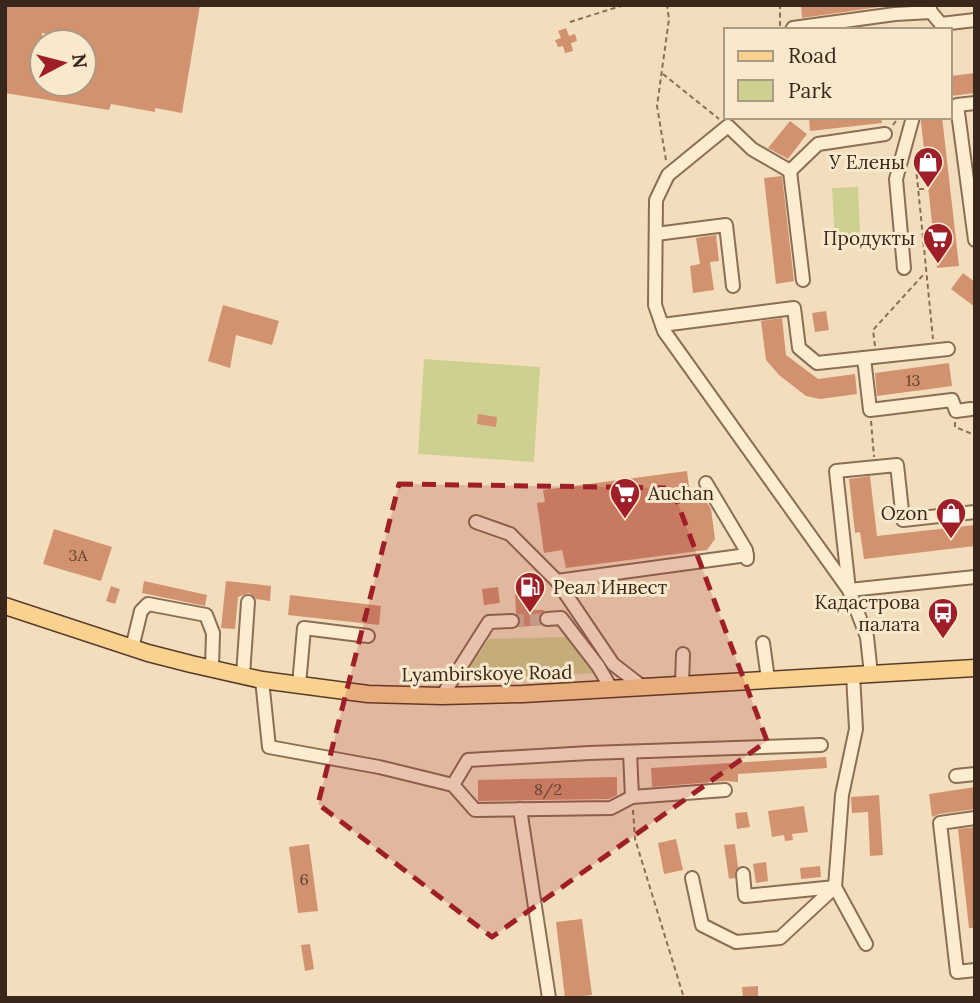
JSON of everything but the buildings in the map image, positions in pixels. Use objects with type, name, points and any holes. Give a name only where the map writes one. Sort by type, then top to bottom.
[{"type":"main road","name":"Lyambirskoye Road","points":[[7,606],[132,648],[212,668],[262,680],[368,694],[442,696],[612,690],[975,668]]},
{"type":"lane","points":[[793,28],[930,9],[941,23],[975,20]]},
{"type":"lane","points":[[975,103],[953,106],[975,240]]},
{"type":"lane","points":[[904,268],[896,179],[912,119]]},
{"type":"lane","points":[[790,171],[752,149],[732,122],[668,175],[656,200],[655,305],[662,325],[678,352],[849,590]]},
{"type":"lane","points":[[790,171],[818,144],[885,134]]},
{"type":"lane","points":[[790,171],[803,280]]},
{"type":"lane","points":[[656,234],[726,225],[733,286]]},
{"type":"lane","points":[[662,325],[794,308],[799,348],[817,363],[941,348]]},
{"type":"lane","points":[[870,358],[870,410],[952,400],[956,411],[971,409]]},
{"type":"lane","points":[[871,674],[867,637],[849,590],[836,471],[897,465],[903,520],[975,512]]},
{"type":"lane","points":[[557,581],[747,557],[706,483]]},
{"type":"lane","points":[[476,522],[510,534],[557,581],[613,664],[643,688]]},
{"type":"lane","points":[[849,590],[975,577]]},
{"type":"lane","points":[[243,675],[248,602]]},
{"type":"lane","points":[[132,648],[141,611],[148,604],[206,615],[213,633],[212,668]]},
{"type":"lane","points":[[547,619],[561,618],[598,666],[612,690]]},
{"type":"lane","points":[[442,696],[489,622],[512,621]]},
{"type":"lane","points":[[299,685],[304,628],[368,636]]},
{"type":"lane","points":[[763,643],[768,679]]},
{"type":"lane","points":[[682,685],[683,654]]},
{"type":"lane","points":[[853,675],[856,729],[842,795],[835,887],[866,944]]},
{"type":"lane","points":[[262,680],[269,747],[379,767],[453,785],[475,810],[611,807],[632,797],[725,790]]},
{"type":"lane","points":[[453,785],[468,760],[821,745]]},
{"type":"lane","points":[[630,752],[632,797]]},
{"type":"lane","points":[[956,776],[975,774]]},
{"type":"lane","points":[[520,809],[549,998]]},
{"type":"lane","points":[[975,818],[940,823],[957,972],[975,970]]},
{"type":"lane","points":[[743,874],[745,896],[835,887]]},
{"type":"lane","points":[[692,878],[702,925],[736,942],[780,938],[835,887]]},
{"type":"path","points":[[570,22],[624,5]]},
{"type":"path","points":[[667,5],[669,19],[657,106],[668,175]]},
{"type":"path","points":[[780,5],[781,28]]},
{"type":"path","points":[[663,74],[724,116]]},
{"type":"path","points":[[914,154],[925,273],[941,348]]},
{"type":"path","points":[[918,189],[925,189]]},
{"type":"path","points":[[870,358],[873,330],[925,273]]},
{"type":"path","points":[[870,410],[874,461]]},
{"type":"path","points":[[956,411],[955,427],[975,435]]},
{"type":"path","points":[[632,797],[635,839],[684,998]]},
{"type":"highlighted area","points":[[399,484],[672,488],[767,741],[492,937],[318,804]]},
{"type":"green space","points":[[858,187],[860,236],[835,238],[832,188]]},
{"type":"green space","points":[[424,359],[540,367],[534,462],[418,454]]},
{"type":"green space","points":[[566,637],[592,668],[593,673],[467,680],[465,674],[489,639]]},
{"type":"tunnel","points":[[512,621],[547,619]]},
{"type":"place","name":"У Елены","points":[[928,189]]},
{"type":"place","name":"Продукты","points":[[938,265]]},
{"type":"place","name":"Auchan","points":[[625,520]]},
{"type":"place","name":"Ozon","points":[[951,540]]},
{"type":"place","name":"Реал Инвест","points":[[530,614]]},
{"type":"place","name":"Кадастрова палата","points":[[943,640]]}]
